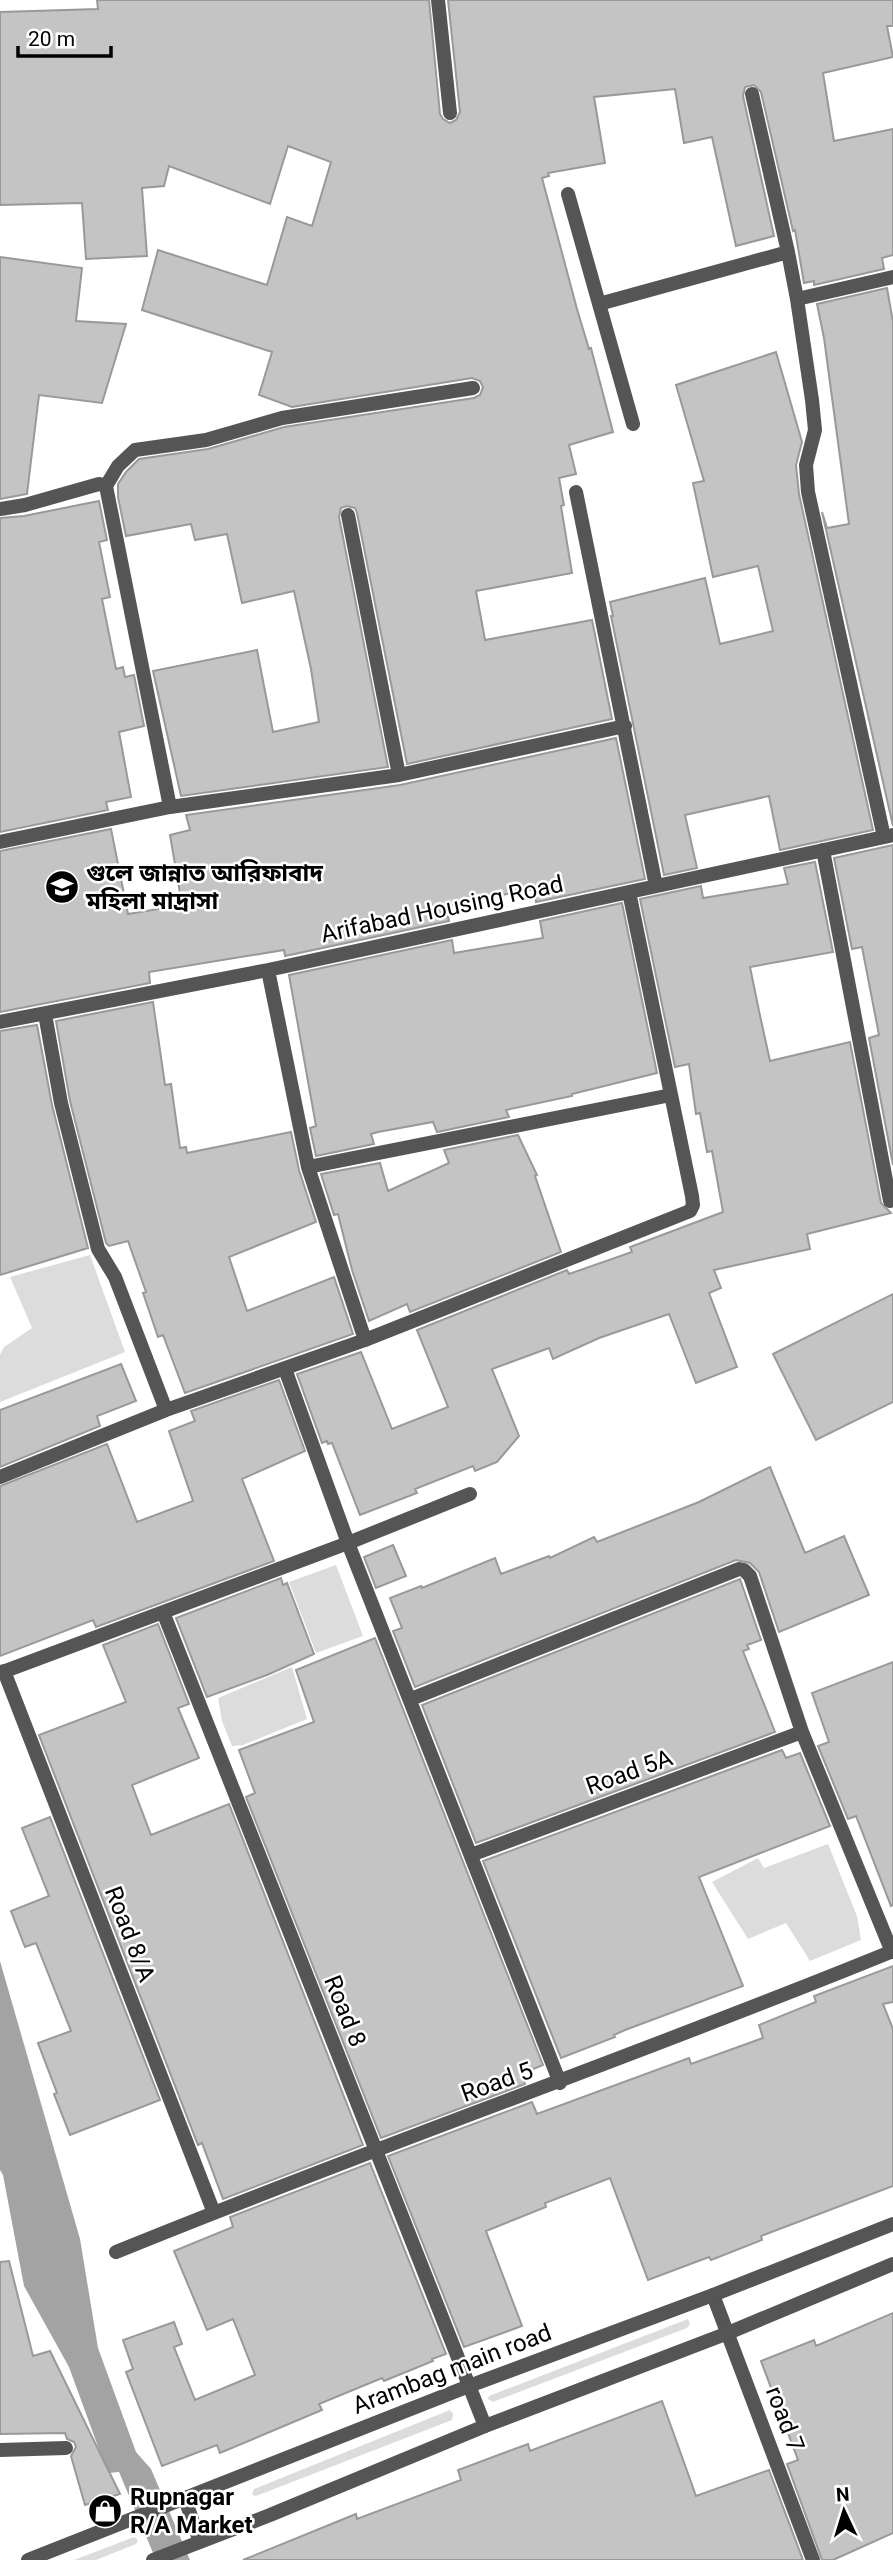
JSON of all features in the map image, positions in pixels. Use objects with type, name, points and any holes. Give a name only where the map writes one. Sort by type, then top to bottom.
[{"type":"street","points":[[438,0],[450,113]]},
{"type":"street","points":[[752,94],[797,299],[814,430],[806,465],[807,492],[889,836]]},
{"type":"street","points":[[568,194],[633,424]]},
{"type":"street","points":[[599,304],[788,253]]},
{"type":"street","points":[[797,299],[893,277]]},
{"type":"street","points":[[170,807],[106,486],[118,466],[135,450],[206,440],[282,418],[473,388]]},
{"type":"street","points":[[0,509],[25,505],[99,484],[106,486]]},
{"type":"street","points":[[576,492],[656,886]]},
{"type":"street","points":[[348,515],[399,775]]},
{"type":"street","points":[[0,842],[170,807],[399,775],[625,726]]},
{"type":"street","name":"Arifabad Housing Road","points":[[0,1022],[268,970],[889,836]]},
{"type":"street","points":[[823,850],[890,1202]]},
{"type":"street","points":[[0,1477],[166,1410],[365,1340],[690,1211],[693,1205],[692,1196],[629,892]]},
{"type":"street","points":[[268,970],[308,1167],[365,1340]]},
{"type":"street","points":[[45,1014],[61,1103],[99,1249],[115,1277],[166,1410]]},
{"type":"street","points":[[308,1167],[671,1095]]},
{"type":"street","points":[[285,1368],[348,1543],[560,2083]]},
{"type":"street","points":[[2,1672],[348,1543],[470,1494]]},
{"type":"street","points":[[411,1699],[739,1569],[744,1570],[750,1576],[802,1732],[893,1952]]},
{"type":"street","name":"Road 8","points":[[163,1612],[485,2426]]},
{"type":"street","name":"Road 8/A","points":[[2,1672],[214,2213]]},
{"type":"street","name":"Road 5A","points":[[471,1855],[802,1732]]},
{"type":"street","name":"Road 5","points":[[116,2252],[729,2018],[893,1952]]},
{"type":"street","name":"Arambag main road","points":[[28,2560],[469,2386],[893,2224]]},
{"type":"street","points":[[153,2560],[485,2426],[728,2333],[893,2264]]},
{"type":"street","name":"road 7","points":[[713,2295],[813,2560]]},
{"type":"street","points":[[0,2450],[66,2448]]},
{"type":"street","points":[[185,2499],[200,2542]]},
{"type":"shaded area","points":[[90,1255],[125,1352],[0,1402],[0,1355],[4,1347],[32,1328],[10,1277]]},
{"type":"shaded area","points":[[336,1565],[363,1636],[316,1653],[289,1582]]},
{"type":"shaded area","points":[[292,1667],[307,1719],[243,1745],[232,1746],[222,1721],[218,1698]]},
{"type":"shaded area","points":[[828,1844],[857,1916],[861,1940],[810,1961],[786,1923],[748,1939],[712,1882],[758,1858],[764,1868]]},
{"type":"shaded area","points":[[0,1961],[80,2239],[98,2348],[136,2452],[151,2469],[190,2560],[156,2560],[119,2472],[109,2473],[104,2463],[69,2367],[24,2286],[0,2170]]},
{"type":"shaded area","points":[[688,2319],[690,2324],[687,2328],[493,2402],[488,2399],[489,2396]]},
{"type":"shaded area","points":[[450,2410],[453,2414],[452,2420],[256,2496],[252,2495],[254,2489]]},
{"type":"shaded area","points":[[134,2537],[138,2540],[136,2544],[96,2560],[74,2560]]},
{"type":"building","points":[[97,0],[429,0],[440,114],[450,123],[456,120],[460,112],[448,0],[893,0],[893,26],[887,26],[893,57],[823,73],[834,141],[893,129],[893,255],[882,258],[884,269],[814,285],[814,281],[804,283],[795,230],[793,231],[761,92],[754,85],[745,87],[743,96],[774,236],[736,246],[712,137],[684,143],[675,89],[594,97],[605,163],[548,173],[549,176],[542,178],[613,432],[569,445],[576,474],[559,478],[572,573],[476,591],[485,640],[592,620],[612,719],[407,764],[357,513],[355,508],[347,506],[341,508],[339,517],[388,767],[181,796],[153,671],[257,650],[273,732],[319,722],[311,669],[294,591],[242,603],[227,534],[195,540],[191,524],[126,536],[118,484],[126,472],[139,459],[208,449],[284,427],[474,398],[480,395],[483,387],[480,381],[472,378],[292,407],[259,395],[272,352],[142,310],[158,250],[267,285],[287,217],[312,226],[331,162],[288,146],[270,204],[169,166],[164,186],[142,188],[147,256],[86,259],[82,203],[0,205],[0,12],[98,9]]},
{"type":"building","points":[[0,257],[82,268],[76,321],[126,324],[102,403],[39,395],[27,494],[0,499]]},
{"type":"building","points":[[887,288],[893,322],[893,826],[822,512],[827,528],[849,524],[817,304]]},
{"type":"building","points":[[776,352],[802,442],[796,465],[799,494],[873,830],[780,850],[769,796],[685,815],[697,868],[664,875],[610,602],[705,578],[720,644],[773,631],[758,566],[713,577],[693,483],[704,481],[676,385]]},
{"type":"building","points":[[99,501],[107,540],[99,542],[110,597],[102,599],[116,669],[123,667],[125,677],[134,675],[144,726],[119,732],[131,797],[106,802],[108,810],[0,832],[0,518]]},
{"type":"building","points":[[616,738],[645,879],[536,902],[534,889],[481,899],[446,907],[449,921],[285,956],[284,950],[149,972],[150,983],[0,1012],[0,851],[111,829],[128,914],[182,905],[170,835],[190,830],[186,815],[400,785]]},
{"type":"building","points":[[893,845],[893,1165],[869,1038],[879,1035],[862,947],[852,949],[834,858]]},
{"type":"building","points":[[815,862],[833,952],[750,967],[759,1011],[770,1061],[850,1042],[881,1203],[891,1213],[807,1234],[810,1249],[714,1270],[721,1288],[709,1293],[737,1367],[696,1383],[669,1314],[599,1338],[553,1359],[549,1348],[492,1369],[519,1436],[497,1462],[475,1471],[473,1466],[415,1489],[417,1493],[360,1515],[332,1443],[322,1443],[297,1374],[361,1352],[392,1429],[448,1407],[417,1330],[567,1270],[569,1274],[632,1252],[630,1247],[723,1212],[712,1151],[707,1152],[700,1113],[696,1114],[689,1064],[675,1067],[640,899],[701,886],[703,898],[788,884],[784,868]]},
{"type":"building","points":[[622,903],[657,1073],[572,1096],[506,1110],[509,1117],[437,1132],[433,1122],[378,1132],[371,1134],[374,1144],[316,1156],[310,1128],[316,1126],[289,975],[452,940],[454,953],[543,938],[540,921]]},
{"type":"building","points":[[153,1002],[165,1085],[171,1084],[180,1148],[186,1147],[187,1153],[291,1132],[299,1170],[316,1222],[229,1257],[247,1311],[334,1277],[353,1334],[185,1393],[163,1335],[158,1337],[128,1241],[109,1246],[106,1243],[70,1101],[56,1021]]},
{"type":"building","points":[[37,1025],[52,1105],[88,1248],[0,1275],[0,1031]]},
{"type":"building","points":[[518,1135],[537,1175],[535,1176],[561,1252],[410,1312],[407,1304],[369,1321],[352,1270],[338,1214],[334,1215],[321,1174],[380,1163],[388,1191],[449,1163],[444,1150]]},
{"type":"building","points":[[893,1294],[893,1402],[816,1440],[773,1354]]},
{"type":"building","points":[[121,1364],[136,1401],[97,1416],[100,1426],[0,1467],[0,1410]]},
{"type":"building","points":[[279,1380],[305,1451],[242,1479],[274,1561],[96,1627],[93,1620],[0,1656],[0,1486],[107,1444],[137,1522],[193,1501],[169,1431],[195,1421],[191,1411]]},
{"type":"building","points":[[770,1467],[805,1553],[844,1536],[869,1595],[779,1632],[759,1572],[750,1563],[736,1560],[415,1687],[393,1631],[402,1628],[390,1598],[495,1558],[501,1574],[549,1556],[550,1558],[594,1537],[597,1542],[699,1502]]},
{"type":"building","points":[[393,1545],[406,1576],[376,1588],[364,1557]]},
{"type":"building","points":[[281,1578],[283,1585],[287,1583],[314,1654],[207,1697],[176,1618]]},
{"type":"building","points":[[740,1579],[761,1640],[747,1645],[749,1649],[743,1651],[775,1732],[476,1843],[422,1705]]},
{"type":"building","points":[[158,1624],[189,1704],[178,1708],[199,1758],[132,1785],[151,1835],[229,1804],[363,2145],[223,2199],[202,2143],[198,2145],[39,1735],[126,1702],[103,1645]]},
{"type":"building","points":[[375,1638],[543,2065],[521,2074],[525,2084],[381,2138],[246,1797],[255,1793],[239,1750],[314,1722],[296,1670]]},
{"type":"building","points":[[893,1662],[891,1906],[856,1816],[848,1819],[818,1746],[829,1742],[812,1693]]},
{"type":"building","points":[[782,1750],[786,1758],[800,1753],[830,1826],[699,1877],[743,1986],[625,2030],[614,2035],[615,2037],[561,2058],[483,1861]]},
{"type":"building","points":[[50,1817],[160,2100],[70,2135],[38,2043],[71,2031],[36,1943],[25,1947],[11,1911],[49,1896],[22,1828]]},
{"type":"building","points":[[893,1966],[893,2002],[883,2004],[893,2029],[893,2186],[761,2236],[762,2240],[711,2260],[709,2257],[648,2280],[610,2178],[545,2203],[546,2207],[486,2231],[522,2326],[464,2347],[388,2156],[532,2102],[537,2114],[689,2058],[691,2064],[763,2038],[759,2025],[816,2002],[814,1996]]},
{"type":"building","points":[[370,2163],[446,2354],[384,2381],[382,2378],[319,2404],[322,2410],[220,2453],[217,2445],[162,2466],[126,2372],[133,2369],[123,2340],[174,2322],[182,2344],[174,2347],[195,2400],[255,2375],[233,2319],[207,2330],[174,2251],[233,2227],[230,2217]]},
{"type":"building","points":[[9,2261],[33,2356],[50,2351],[120,2494],[85,2505],[71,2456],[76,2447],[74,2442],[67,2439],[65,2433],[0,2434],[0,2262]]},
{"type":"building","points":[[893,2313],[893,2533],[833,2560],[822,2560],[787,2464],[798,2460],[761,2361],[814,2340],[816,2346]]},
{"type":"building","points":[[662,2401],[696,2496],[769,2470],[803,2560],[243,2560],[356,2514],[357,2519],[461,2480],[458,2470],[528,2444],[530,2451]]},
{"type":"place","name":"গুলে জান্নাত আরিফাবাদ মহিলা মাদ্রাসা","points":[[62,887]]},
{"type":"place","name":"Rupnagar R/A Market","points":[[105,2511]]}]
